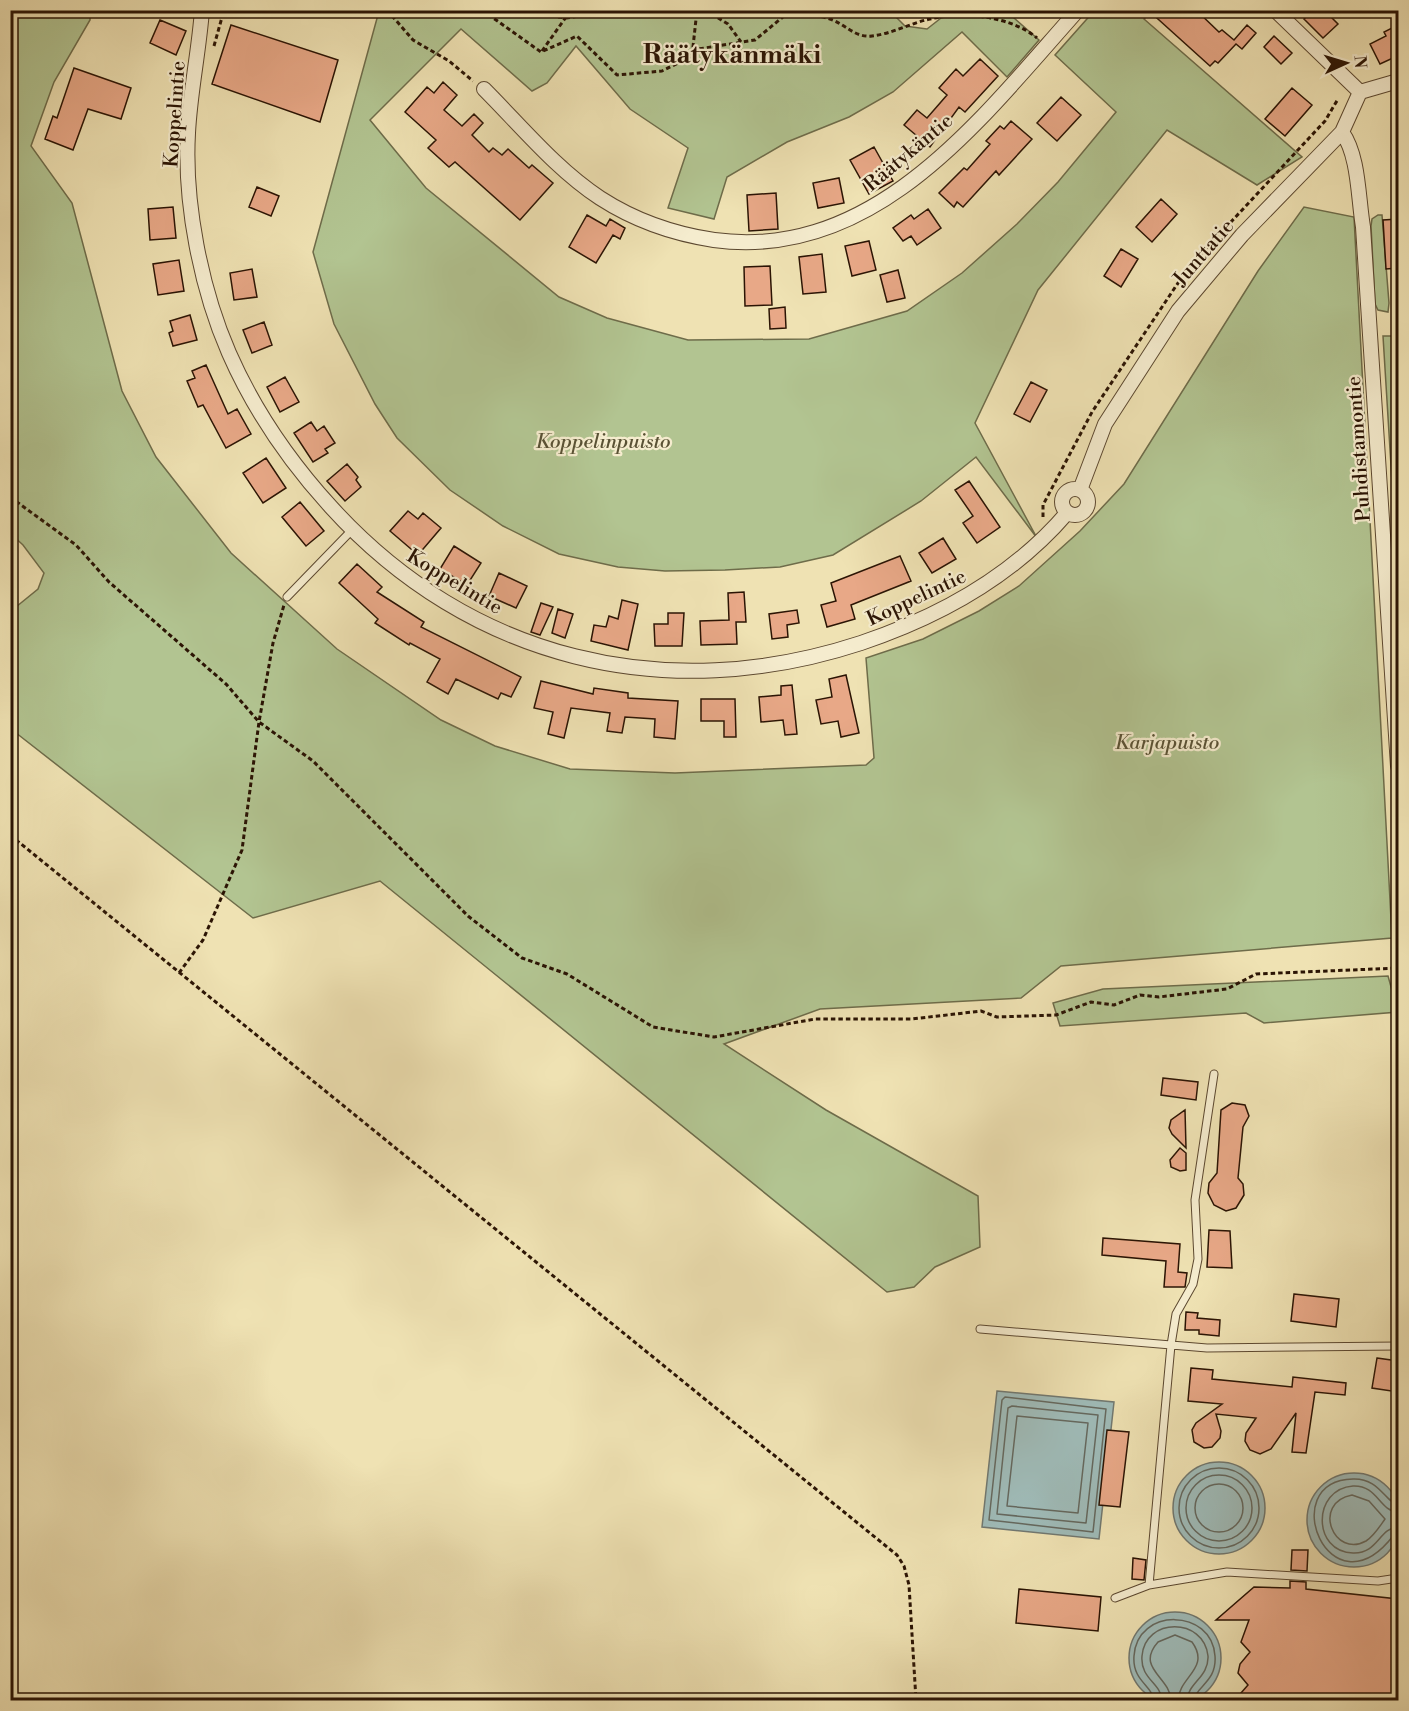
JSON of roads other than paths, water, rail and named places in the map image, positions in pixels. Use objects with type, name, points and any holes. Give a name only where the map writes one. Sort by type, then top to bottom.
[{"type":"street","name":"Koppelintie","points":[[202,10],[188,130],[187,170],[196,231],[215,318],[230,356],[281,447],[352,530],[394,567],[426,590],[506,634],[551,650],[600,663],[633,668],[708,672],[783,665],[830,653],[902,629],[953,605],[978,590],[1025,555],[1067,513]]},
{"type":"street","name":"Räätykäntie","points":[[484,89],[573,177],[600,198],[663,228],[698,238],[755,242],[826,230],[873,207],[946,152],[1078,10]]},
{"type":"street","points":[[1275,10],[1360,92],[1398,81]]},
{"type":"street","name":"Junttatie","points":[[1067,513],[1062,506],[1065,494],[1071,489],[1080,490],[1105,424],[1178,311],[1242,234],[1342,132],[1360,92]]},
{"type":"street","name":"Puhdistamontie","points":[[1342,132],[1348,141],[1353,159],[1363,227],[1398,766]]},
{"type":"lane","points":[[286,597],[352,530]]},
{"type":"lane","points":[[1149,1585],[1171,1345],[1176,1314],[1193,1284],[1198,1259],[1195,1200],[1214,1074]]},
{"type":"lane","points":[[980,1329],[1207,1348],[1398,1346]]},
{"type":"lane","points":[[1115,1598],[1149,1585],[1227,1572],[1378,1581],[1398,1578]]},
{"type":"water","points":[[997,1391],[1114,1402],[1099,1539],[982,1527]]},
{"type":"water","points":[[1210,1462],[1228,1462],[1245,1469],[1258,1482],[1265,1499],[1265,1517],[1258,1534],[1245,1547],[1228,1554],[1210,1554],[1193,1547],[1180,1534],[1173,1517],[1173,1499],[1180,1482],[1193,1469]]},
{"type":"water","points":[[1354,1473],[1372,1477],[1387,1487],[1397,1502],[1401,1520],[1397,1538],[1387,1553],[1372,1563],[1354,1567],[1336,1563],[1321,1553],[1311,1538],[1307,1520],[1311,1502],[1321,1487],[1336,1477]]},
{"type":"water","points":[[1175,1612],[1193,1615],[1208,1625],[1218,1640],[1221,1658],[1218,1676],[1208,1691],[1193,1701],[1175,1704],[1157,1701],[1142,1691],[1132,1676],[1129,1658],[1132,1640],[1142,1625],[1157,1615]]},
{"type":"district","name":"Räätykänmäki","points":[[732,54]]},
{"type":"park label","name":"Koppelinpuisto","points":[[603,441]]},
{"type":"park label","name":"Karjapuisto","points":[[1167,742]]}]
